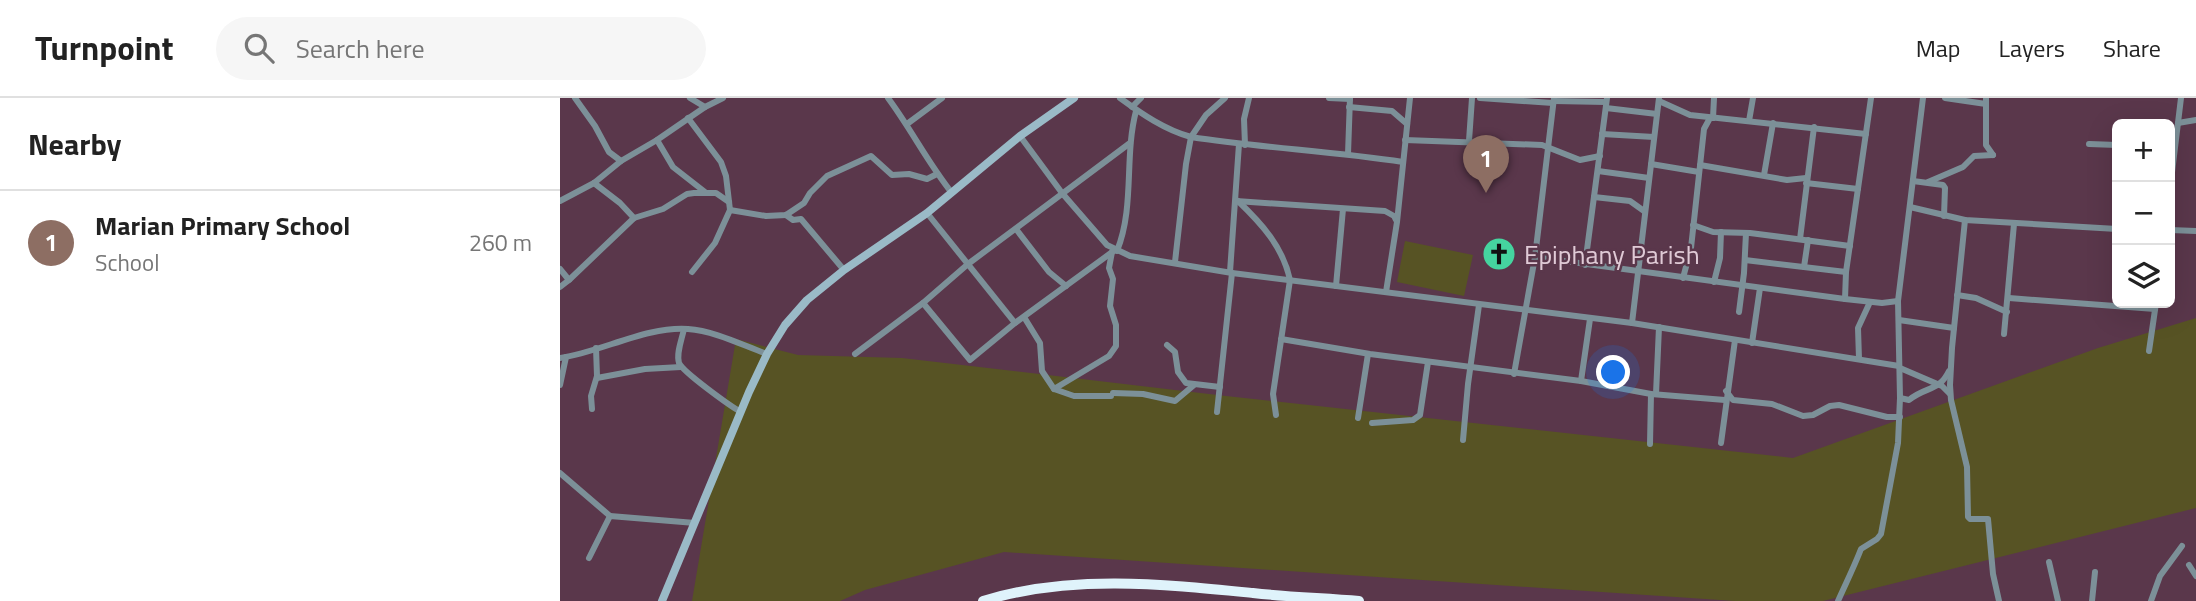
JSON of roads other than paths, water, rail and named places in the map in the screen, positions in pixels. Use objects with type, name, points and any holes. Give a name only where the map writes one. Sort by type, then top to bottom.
[{"type":"highway","points":[[983,601],[1060,585],[1122,584],[1248,597],[1359,601]]},
{"type":"main road","points":[[662,601],[767,354],[800,307],[844,270],[927,214],[1020,136],[1074,98]]},
{"type":"street","points":[[575,98],[608,150],[621,161]]},
{"type":"street","points":[[690,98],[705,107]]},
{"type":"street","points":[[888,98],[952,193]]},
{"type":"street","points":[[907,124],[942,98]]},
{"type":"street","points":[[1119,98],[1175,132],[1191,137],[1403,162]]},
{"type":"street","points":[[1054,389],[1109,356],[1116,346],[1116,325],[1110,306],[1113,279],[1109,268],[1124,230],[1134,109],[1141,98]]},
{"type":"street","points":[[1175,262],[1185,164],[1191,137],[1206,115],[1225,98]]},
{"type":"street","points":[[1217,412],[1244,119],[1249,98]]},
{"type":"street","points":[[1329,98],[1392,111],[1407,124]]},
{"type":"street","points":[[1385,292],[1397,222],[1410,98]]},
{"type":"street","points":[[1469,141],[1472,98]]},
{"type":"street","points":[[1480,98],[1606,103],[1657,114]]},
{"type":"street","points":[[1683,278],[1689,257],[1704,130],[1712,118],[1714,98]]},
{"type":"street","points":[[1749,121],[1754,98]]},
{"type":"street","points":[[1845,299],[1846,272],[1871,98]]},
{"type":"street","points":[[1838,601],[1856,566],[1861,549],[1881,534],[1896,458],[1900,418],[1898,301],[1923,98]]},
{"type":"street","points":[[1928,182],[1963,167],[1974,156],[1993,155],[1986,145],[1986,101],[1945,98]]},
{"type":"street","points":[[2175,140],[2181,98]]},
{"type":"street","points":[[560,201],[594,183],[621,161],[720,99]]},
{"type":"street","points":[[1632,323],[1659,100],[1683,113],[1712,118],[1866,134]]},
{"type":"street","points":[[1514,374],[1535,257],[1554,101]]},
{"type":"street","points":[[1348,154],[1349,102]]},
{"type":"street","points":[[1585,265],[1606,103]]},
{"type":"street","points":[[688,118],[721,162],[726,176],[729,206],[715,243],[692,272]]},
{"type":"street","points":[[2178,123],[2196,120]]},
{"type":"street","points":[[1764,175],[1773,123]]},
{"type":"street","points":[[1800,239],[1814,127]]},
{"type":"street","points":[[1602,134],[1654,137]]},
{"type":"street","points":[[1020,136],[1062,192],[1107,245],[1130,256],[1290,280],[1632,323],[1859,359],[1899,367],[1940,385],[1950,394]]},
{"type":"street","points":[[1405,139],[1547,146],[1580,160],[1600,156]]},
{"type":"street","points":[[657,140],[673,167],[705,193]]},
{"type":"street","points":[[855,354],[923,303],[968,264],[1130,143]]},
{"type":"street","points":[[2090,144],[2112,145]]},
{"type":"street","points":[[560,269],[564,283],[634,218],[663,208],[687,194],[718,194],[729,206],[766,216],[786,215],[804,203],[827,176],[871,156],[892,175],[909,174],[927,179],[937,174]]},
{"type":"street","points":[[1651,164],[1764,175],[1858,189]]},
{"type":"street","points":[[1598,171],[1649,178]]},
{"type":"street","points":[[1913,181],[1940,183],[1945,188],[1944,216]]},
{"type":"street","points":[[594,183],[634,218]]},
{"type":"street","points":[[1594,197],[1630,201],[1644,211]]},
{"type":"street","points":[[1236,201],[1385,211],[1394,216],[1397,222]]},
{"type":"street","points":[[1236,201],[1266,228],[1286,265],[1290,280],[1273,394],[1276,415]]},
{"type":"street","points":[[1910,207],[1965,220],[2112,229]]},
{"type":"street","points":[[1336,286],[1343,208]]},
{"type":"street","points":[[927,214],[1015,323]]},
{"type":"street","points":[[786,215],[793,220],[801,219],[844,270]]},
{"type":"street","points":[[1965,220],[1950,394],[1967,467],[1968,518],[1988,519],[1998,601]]},
{"type":"street","points":[[2004,334],[2014,223]]},
{"type":"street","points":[[1693,225],[1704,230],[1850,246]]},
{"type":"street","points":[[1016,229],[1049,272],[1066,286]]},
{"type":"street","points":[[2175,230],[2196,231]]},
{"type":"street","points":[[1714,282],[1720,258],[1721,232]]},
{"type":"street","points":[[1739,312],[1746,233]]},
{"type":"street","points":[[1804,267],[1808,240]]},
{"type":"street","points":[[923,303],[970,360],[1015,323],[1115,251]]},
{"type":"street","points":[[1535,257],[1636,273],[1845,299],[1898,301]]},
{"type":"street","points":[[1745,260],[1846,272]]},
{"type":"street","points":[[1752,343],[1760,288]]},
{"type":"street","points":[[1957,295],[1976,298],[2007,312]]},
{"type":"street","points":[[2008,298],[2112,304]]},
{"type":"street","points":[[1859,359],[1858,328],[1870,302]]},
{"type":"street","points":[[1463,440],[1479,305]]},
{"type":"street","points":[[2149,351],[2156,308]]},
{"type":"street","points":[[1024,317],[1040,346],[1042,371],[1054,389],[1074,396],[1144,395],[1175,401],[1194,385]]},
{"type":"street","points":[[1581,381],[1590,319]]},
{"type":"street","points":[[1899,320],[1954,328]]},
{"type":"street","points":[[1650,444],[1659,327]]},
{"type":"street","points":[[560,385],[563,358],[658,332],[684,329],[704,332],[767,354]]},
{"type":"street","points":[[684,329],[678,356],[681,367],[720,400],[741,412]]},
{"type":"street","points":[[1281,339],[1368,354],[1581,381],[1653,394],[1725,400]]},
{"type":"street","points":[[1721,443],[1735,340]]},
{"type":"street","points":[[1167,345],[1176,354],[1178,374],[1187,384],[1220,387]]},
{"type":"street","points":[[592,409],[592,394],[597,378],[596,348]]},
{"type":"street","points":[[1358,418],[1368,354]]},
{"type":"street","points":[[1372,423],[1413,420],[1418,417],[1428,362]]},
{"type":"street","points":[[597,378],[645,369],[681,367]]},
{"type":"street","points":[[1900,398],[1909,400],[1920,392],[1940,385],[1951,367]]},
{"type":"street","points":[[1726,391],[1733,400],[1772,404],[1803,416],[1814,415],[1830,406],[1839,405],[1900,418]]},
{"type":"street","points":[[560,473],[610,516],[695,523]]},
{"type":"street","points":[[589,558],[610,516]]},
{"type":"street","points":[[2151,601],[2160,576],[2182,545]]},
{"type":"street","points":[[2049,562],[2058,601]]},
{"type":"street","points":[[2189,565],[2196,576]]},
{"type":"street","points":[[2092,601],[2095,572]]},
{"type":"place","name":"Marian Primary School","points":[[1486,193]]},
{"type":"place","name":"Epiphany Parish","points":[[1499,254]]}]
